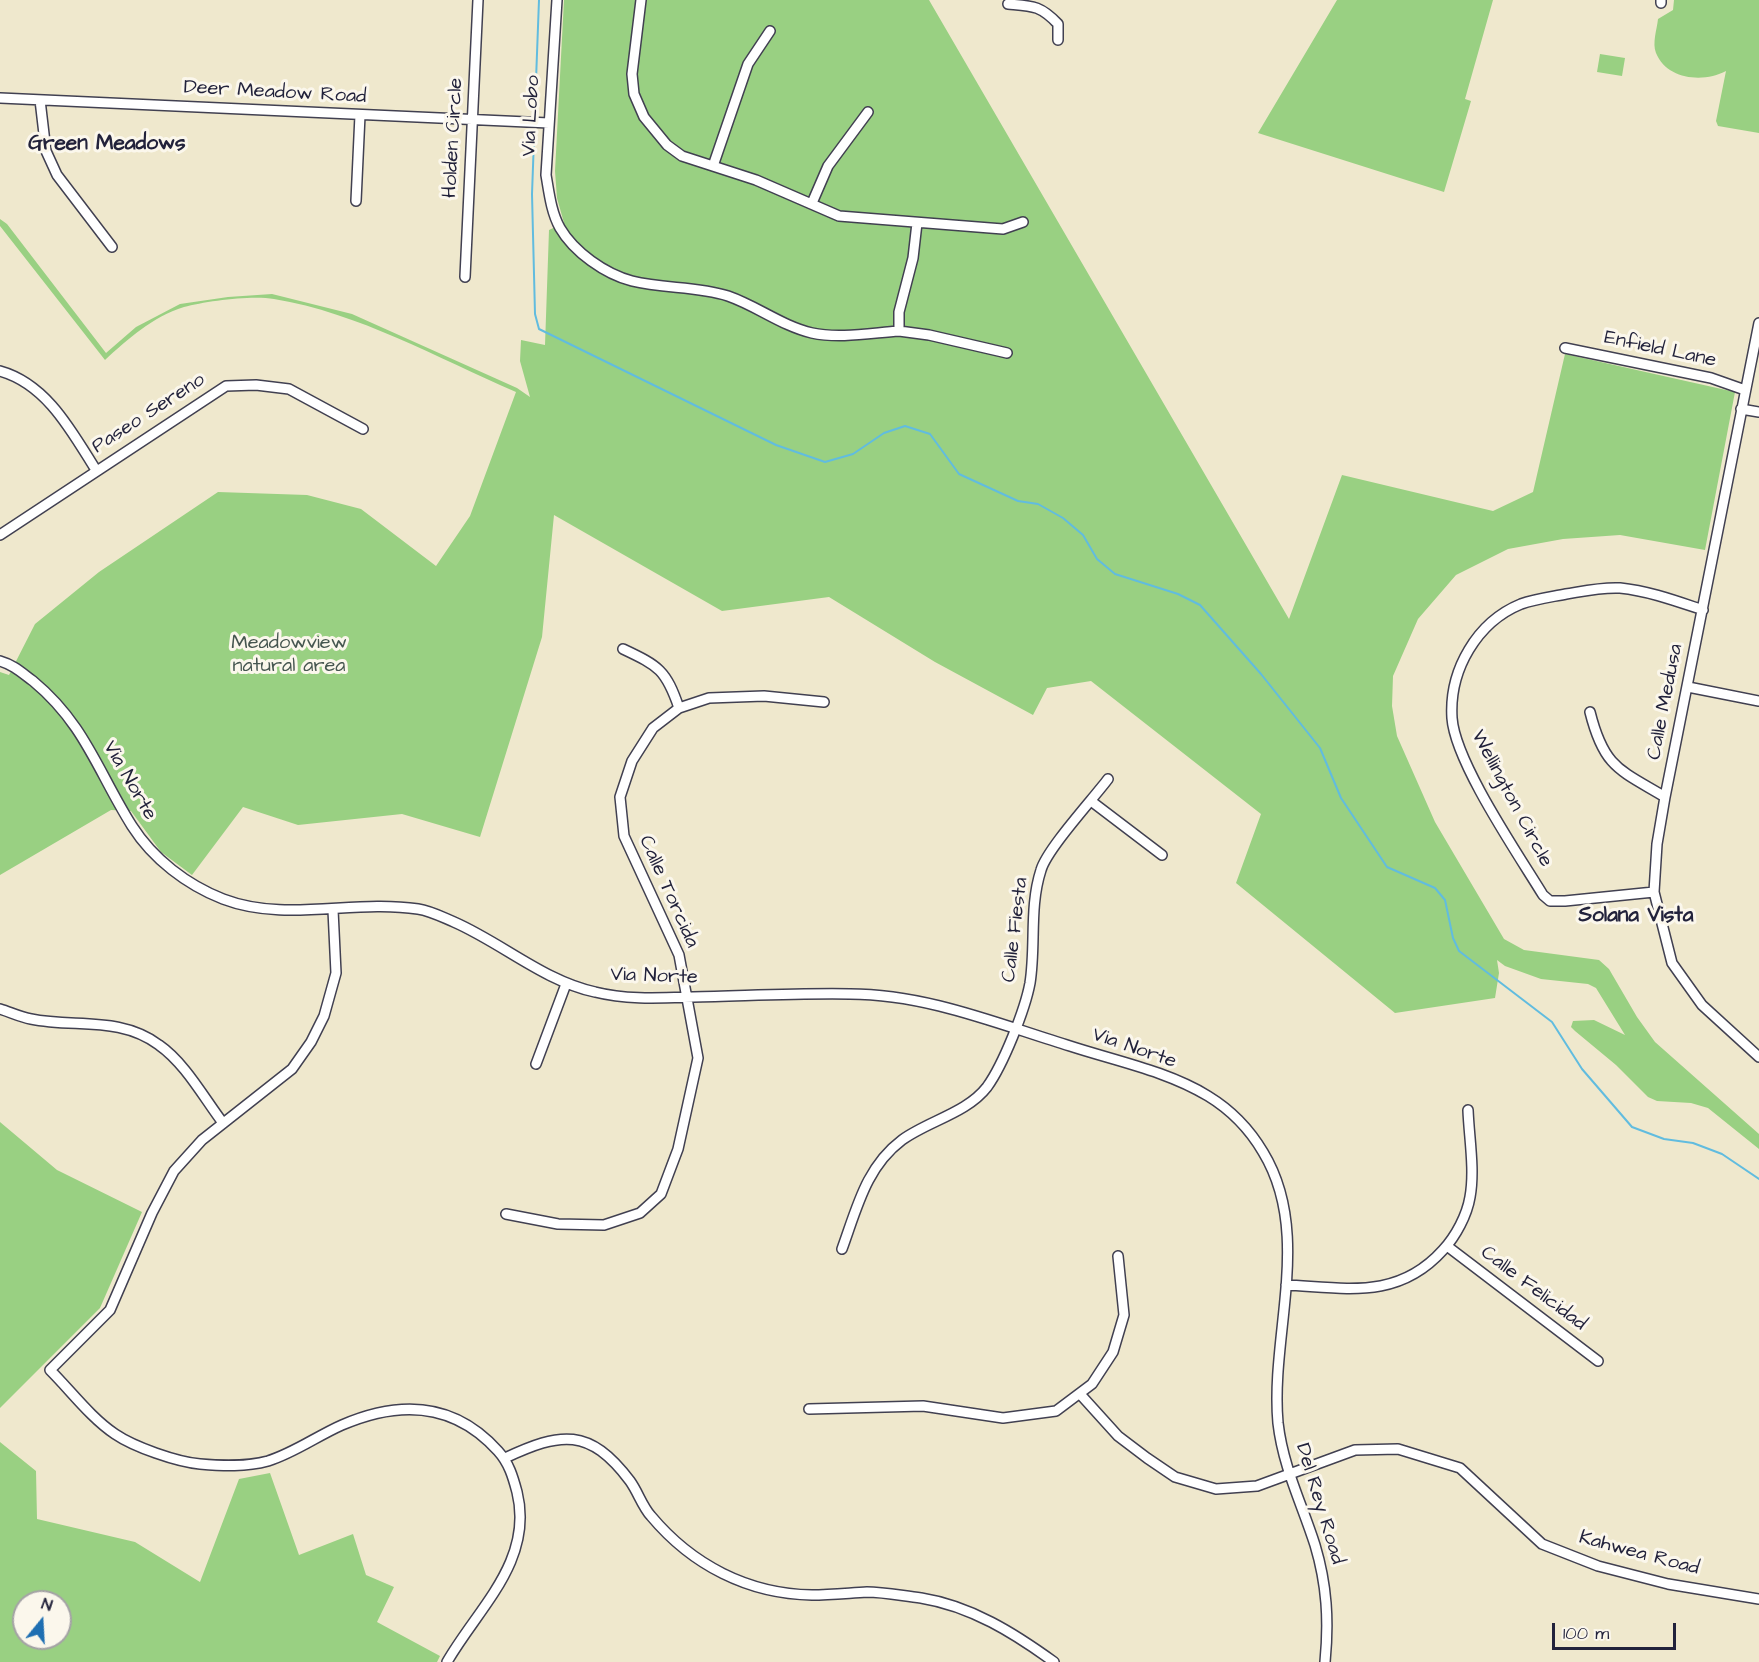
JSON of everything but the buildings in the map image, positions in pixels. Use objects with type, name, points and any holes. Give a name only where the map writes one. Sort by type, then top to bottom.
[{"type":"street","name":"Holden Circle","points":[[465,277],[478,0]]},
{"type":"street","name":"Via Lobo","points":[[557,0],[546,174],[549,194],[562,231],[594,263],[632,281],[727,296],[811,333],[830,335],[899,331]]},
{"type":"street","points":[[641,0],[632,74],[634,94],[641,109],[667,145],[682,156],[812,203],[839,216],[1003,228],[1023,222]]},
{"type":"street","points":[[1008,4],[1028,4],[1046,12],[1058,24],[1058,40]]},
{"type":"street","points":[[713,166],[748,64],[770,31]]},
{"type":"street","name":"Deer Meadow Road","points":[[0,98],[549,123]]},
{"type":"street","points":[[40,100],[46,151],[57,175],[111,247]]},
{"type":"street","points":[[812,203],[828,166],[868,112]]},
{"type":"street","points":[[356,201],[360,115]]},
{"type":"street","points":[[917,223],[913,258],[899,312],[899,331],[929,334],[1007,353]]},
{"type":"street","name":"Calle Medusa","points":[[1759,322],[1757,346],[1741,408],[1665,797],[1657,844],[1654,892],[1672,963],[1702,1005],[1759,1057]]},
{"type":"street","name":"Enfield Lane","points":[[1565,348],[1711,378],[1745,390]]},
{"type":"street","points":[[0,371],[17,376],[62,414],[96,470]]},
{"type":"street","name":"Paseo Sereno","points":[[0,535],[226,386],[256,385],[289,389],[363,429]]},
{"type":"street","points":[[1741,408],[1759,412]]},
{"type":"street","name":"Wellington Circle","points":[[1654,892],[1565,901],[1551,901],[1543,895],[1493,811],[1457,742],[1452,717],[1454,697],[1459,672],[1468,649],[1482,631],[1499,617],[1522,604],[1594,588],[1619,588],[1654,594],[1703,610]]},
{"type":"street","points":[[623,649],[652,663],[670,681],[680,708]]},
{"type":"street","name":"Via Norte","points":[[0,661],[12,664],[58,702],[93,752],[134,828],[183,879],[225,900],[279,912],[333,910],[386,904],[427,910],[478,933],[566,984],[597,993],[642,999],[852,994],[899,996],[1159,1074],[1209,1097],[1244,1125],[1265,1155],[1280,1190],[1287,1228],[1286,1285]]},
{"type":"street","points":[[1688,687],[1759,701]]},
{"type":"street","name":"Calle Torcida","points":[[506,1214],[558,1224],[604,1225],[640,1213],[661,1194],[678,1149],[698,1058],[685,998],[679,955],[624,836],[620,796],[632,761],[653,728],[680,708],[709,698],[764,696],[824,702]]},
{"type":"street","points":[[1590,712],[1602,748],[1613,764],[1626,776],[1665,797]]},
{"type":"street","name":"Calle Fiesta","points":[[842,1249],[865,1184],[878,1161],[903,1139],[965,1105],[986,1089],[1002,1063],[1030,984],[1033,902],[1041,867],[1108,779]]},
{"type":"street","points":[[1091,801],[1162,855]]},
{"type":"street","points":[[333,910],[336,973],[324,1016],[311,1042],[292,1069],[202,1140],[174,1171],[152,1213],[110,1310],[50,1370],[115,1434],[163,1455],[197,1464],[237,1466],[268,1461],[342,1425],[382,1412],[418,1407],[446,1414],[485,1436],[505,1458],[519,1502],[518,1544],[502,1582],[447,1662]]},
{"type":"street","points":[[536,1064],[566,984]]},
{"type":"street","points":[[0,1009],[31,1019],[100,1023],[138,1032],[160,1045],[173,1057],[223,1123]]},
{"type":"street","points":[[1286,1285],[1362,1289],[1396,1284],[1427,1268],[1447,1246],[1460,1225],[1470,1197],[1468,1110]]},
{"type":"street","name":"Calle Felicidad","points":[[1447,1246],[1598,1361]]},
{"type":"street","points":[[809,1409],[923,1406],[1003,1418],[1056,1411],[1092,1384],[1113,1352],[1124,1315],[1118,1256]]},
{"type":"street","name":"Del Rey Road","points":[[1286,1285],[1276,1401],[1280,1443],[1287,1474],[1314,1544],[1326,1591],[1328,1632],[1325,1662]]},
{"type":"street","name":"Kahwea Road","points":[[1080,1394],[1118,1436],[1175,1477],[1216,1489],[1257,1486],[1356,1450],[1398,1449],[1460,1468],[1542,1544],[1598,1566],[1668,1584],[1759,1599]]},
{"type":"street","points":[[505,1458],[539,1442],[567,1437],[588,1444],[603,1451],[630,1482],[650,1515],[678,1544],[718,1573],[762,1590],[812,1595],[870,1592],[923,1599],[972,1613],[1019,1636],[1054,1662]]},
{"type":"green space","name":"Meadowview natural area","points":[[564,0],[929,0],[1289,619],[1342,475],[1493,511],[1533,492],[1565,354],[1735,392],[1705,550],[1620,535],[1563,539],[1508,549],[1456,575],[1418,619],[1393,676],[1392,706],[1397,736],[1435,822],[1504,939],[1524,950],[1599,960],[1609,969],[1637,1017],[1655,1042],[1759,1134],[1759,1149],[1708,1108],[1691,1103],[1657,1101],[1648,1097],[1616,1065],[1575,1031],[1571,1027],[1573,1021],[1594,1020],[1625,1035],[1596,988],[1588,984],[1541,979],[1505,966],[1497,960],[1499,973],[1495,998],[1395,1013],[1236,883],[1261,814],[1091,681],[1047,688],[1033,715],[935,662],[829,597],[722,611],[554,515],[542,637],[480,837],[402,814],[298,825],[243,807],[192,875],[161,852],[131,811],[111,810],[0,875],[0,672],[9,675],[35,624],[99,572],[218,492],[307,495],[361,509],[436,566],[470,516],[516,392],[367,326],[306,306],[265,298],[216,301],[172,311],[141,329],[105,360],[0,226],[0,219],[7,224],[106,353],[136,327],[180,304],[272,294],[352,314],[517,388],[530,397],[520,361],[521,340],[545,345],[549,230],[564,223],[557,198],[555,171]]},
{"type":"green space","points":[[1337,0],[1493,0],[1465,99],[1471,101],[1444,192],[1258,133]]},
{"type":"green space","points":[[1674,0],[1759,0],[1759,133],[1718,126],[1716,121],[1726,71],[1707,77],[1687,77],[1668,69],[1661,62],[1654,45],[1658,19],[1673,10]]},
{"type":"green space","points":[[1600,54],[1625,58],[1622,76],[1597,72]]},
{"type":"green space","points":[[0,1122],[57,1170],[142,1212],[100,1308],[0,1408]]},
{"type":"green space","points":[[0,1442],[36,1471],[37,1519],[135,1542],[200,1582],[239,1479],[270,1473],[299,1555],[353,1534],[366,1575],[394,1587],[377,1622],[440,1656],[437,1662],[0,1662]]},
{"type":"waterway","points":[[535,107],[539,0]]},
{"type":"waterway","points":[[534,139],[532,194],[535,314],[539,329],[776,445],[825,462],[853,454],[884,433],[905,426],[930,434],[959,474],[1018,501],[1038,504],[1063,518],[1083,535],[1097,559],[1115,574],[1178,594],[1200,605],[1261,674],[1320,748],[1341,798],[1387,867],[1435,888],[1445,900],[1453,938],[1459,951],[1552,1022],[1582,1069],[1632,1127],[1664,1139],[1693,1143],[1722,1154],[1759,1179]]},
{"type":"district","name":"Green Meadows","points":[[107,145]]},
{"type":"district","name":"Solana Vista","points":[[1636,917]]}]
